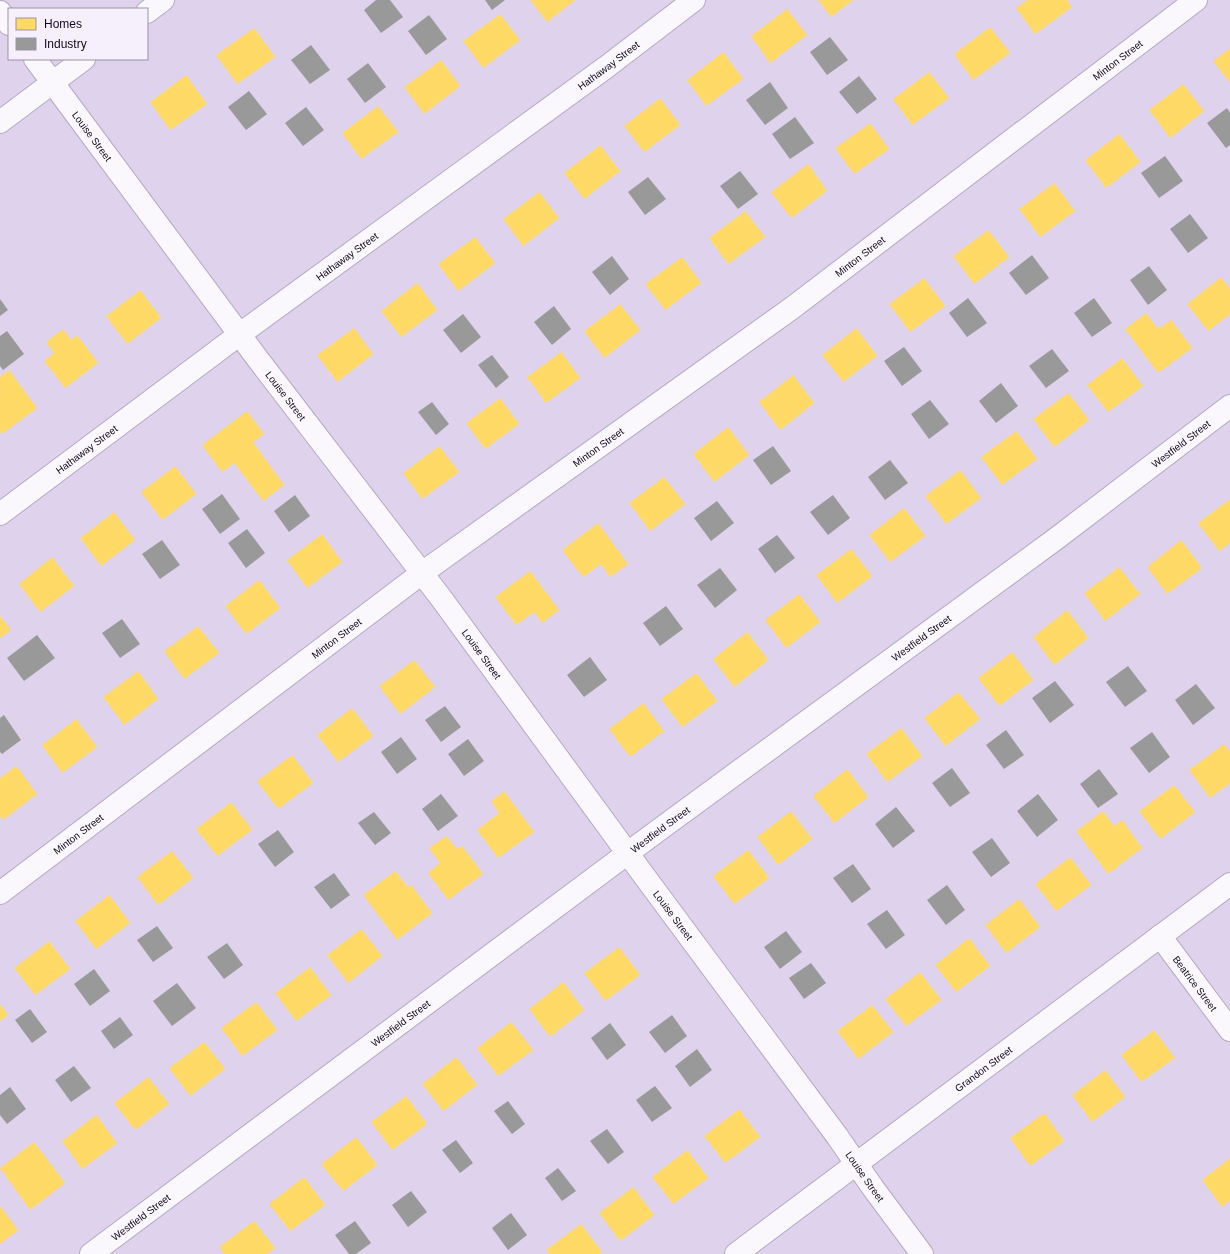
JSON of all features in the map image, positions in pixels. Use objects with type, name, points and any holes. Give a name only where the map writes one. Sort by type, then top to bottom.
[{"type":"street","points":[[148,11],[163,0]]},
{"type":"street","name":"Hathaway Street","points":[[0,514],[240,334],[605,68],[694,0]]},
{"type":"street","name":"Minton Street","points":[[0,893],[422,573],[792,308],[1196,0]]},
{"type":"street","points":[[0,12],[8,23]]},
{"type":"street","name":"Louise Street","points":[[36,60],[240,334],[422,573],[837,1136],[922,1254]]},
{"type":"street","points":[[0,122],[83,60]]},
{"type":"street","name":"Westfield Street","points":[[91,1254],[628,853],[1056,538],[1230,406]]},
{"type":"street","name":"Grandon Street","points":[[736,1254],[1230,884]]},
{"type":"street","name":"Beatrice Street","points":[[1160,936],[1230,1030]]},
{"type":"building: Homes","points":[[530,0],[575,0],[547,22]]},
{"type":"building: Homes","points":[[818,0],[853,0],[831,17]]},
{"type":"building: Homes","points":[[1027,0],[1067,0],[1072,7],[1035,34],[1016,8]]},
{"type":"building: Homes","points":[[787,9],[807,35],[770,63],[751,36]]},
{"type":"building: Homes","points":[[500,14],[520,40],[483,68],[463,41]]},
{"type":"building: Homes","points":[[990,27],[1010,53],[973,80],[954,54]]},
{"type":"building: Homes","points":[[254,28],[275,57],[237,84],[216,55]]},
{"type":"building: Homes","points":[[1230,48],[1230,83],[1213,61]]},
{"type":"building: Homes","points":[[723,52],[743,79],[706,106],[687,80]]},
{"type":"building: Homes","points":[[441,60],[460,86],[424,114],[404,87]]},
{"type":"building: Homes","points":[[929,72],[949,98],[912,125],[893,99]]},
{"type":"building: Homes","points":[[186,75],[207,104],[170,130],[150,102]]},
{"type":"building: Homes","points":[[1183,84],[1204,111],[1170,138],[1149,110]]},
{"type":"building: Homes","points":[[660,98],[680,125],[644,152],[624,126]]},
{"type":"building: Homes","points":[[378,106],[398,132],[361,159],[342,133]]},
{"type":"building: Homes","points":[[870,123],[889,149],[854,174],[835,148]]},
{"type":"building: Homes","points":[[1119,134],[1140,162],[1106,188],[1085,160]]},
{"type":"building: Homes","points":[[600,145],[620,171],[584,199],[564,173]]},
{"type":"building: Homes","points":[[808,164],[827,191],[791,218],[771,192]]},
{"type":"building: Homes","points":[[1054,183],[1075,211],[1040,237],[1019,209]]},
{"type":"building: Homes","points":[[539,192],[559,218],[523,246],[503,219]]},
{"type":"building: Homes","points":[[745,211],[765,237],[728,264],[709,238]]},
{"type":"building: Homes","points":[[988,230],[1009,257],[974,284],[953,256]]},
{"type":"building: Homes","points":[[475,237],[495,263],[458,291],[438,264]]},
{"type":"building: Homes","points":[[682,257],[701,283],[665,310],[645,284]]},
{"type":"building: Homes","points":[[1221,277],[1230,289],[1230,314],[1208,331],[1187,304]]},
{"type":"building: Homes","points":[[924,278],[945,306],[910,332],[889,304]]},
{"type":"building: Homes","points":[[417,283],[437,310],[401,337],[381,311]]},
{"type":"building: Homes","points":[[140,290],[161,318],[127,344],[106,316]]},
{"type":"building: Homes","points":[[620,304],[640,330],[604,358],[584,331]]},
{"type":"building: Homes","points":[[1146,313],[1158,329],[1171,320],[1192,348],[1158,373],[1125,329]]},
{"type":"building: Homes","points":[[354,328],[373,354],[337,382],[317,355]]},
{"type":"building: Homes","points":[[856,328],[877,356],[843,382],[822,355]]},
{"type":"building: Homes","points":[[63,329],[71,340],[77,335],[98,363],[65,388],[44,361],[54,353],[46,342]]},
{"type":"building: Homes","points":[[561,352],[580,378],[546,403],[527,377]]},
{"type":"building: Homes","points":[[1122,358],[1143,386],[1108,412],[1087,385]]},
{"type":"building: Homes","points":[[9,370],[37,408],[2,434],[0,431],[0,377]]},
{"type":"building: Homes","points":[[793,375],[814,403],[780,430],[759,402]]},
{"type":"building: Homes","points":[[1068,393],[1089,420],[1054,447],[1033,419]]},
{"type":"building: Homes","points":[[500,398],[519,424],[485,449],[466,423]]},
{"type":"building: Homes","points":[[247,411],[264,434],[253,442],[284,485],[263,501],[234,463],[222,472],[202,445]]},
{"type":"building: Homes","points":[[728,427],[749,455],[714,482],[693,454]]},
{"type":"building: Homes","points":[[1016,431],[1037,459],[1002,485],[981,457]]},
{"type":"building: Homes","points":[[439,446],[459,472],[422,499],[403,473]]},
{"type":"building: Homes","points":[[175,466],[196,494],[162,520],[141,492]]},
{"type":"building: Homes","points":[[960,470],[981,498],[946,524],[925,496]]},
{"type":"building: Homes","points":[[664,477],[685,504],[650,531],[629,503]]},
{"type":"building: Homes","points":[[1230,499],[1230,543],[1219,551],[1198,523]]},
{"type":"building: Homes","points":[[904,508],[925,536],[890,562],[869,535]]},
{"type":"building: Homes","points":[[114,512],[135,540],[101,566],[80,538]]},
{"type":"building: Homes","points":[[598,523],[628,564],[610,577],[601,564],[583,577],[562,550]]},
{"type":"building: Homes","points":[[322,534],[342,562],[307,588],[287,560]]},
{"type":"building: Homes","points":[[1181,540],[1202,568],[1167,594],[1147,567]]},
{"type":"building: Homes","points":[[851,549],[872,576],[837,603],[816,575]]},
{"type":"building: Homes","points":[[52,557],[74,586],[40,612],[19,584]]},
{"type":"building: Homes","points":[[1119,567],[1140,594],[1105,621],[1084,593]]},
{"type":"building: Homes","points":[[530,571],[559,610],[542,623],[534,612],[516,625],[495,597]]},
{"type":"building: Homes","points":[[259,580],[280,608],[246,634],[225,606]]},
{"type":"building: Homes","points":[[799,594],[820,622],[786,648],[765,620]]},
{"type":"building: Homes","points":[[1067,610],[1088,638],[1054,665],[1033,637]]},
{"type":"building: Homes","points":[[0,616],[11,630],[0,638]]},
{"type":"building: Homes","points":[[198,626],[219,653],[184,679],[164,651]]},
{"type":"building: Homes","points":[[747,632],[768,660],[734,687],[713,659]]},
{"type":"building: Homes","points":[[1012,652],[1033,680],[999,706],[978,678]]},
{"type":"building: Homes","points":[[414,660],[435,687],[400,714],[379,686]]},
{"type":"building: Homes","points":[[138,671],[158,699],[124,725],[103,697]]},
{"type":"building: Homes","points":[[696,673],[717,701],[682,727],[661,699]]},
{"type":"building: Homes","points":[[958,692],[980,719],[945,746],[924,718]]},
{"type":"building: Homes","points":[[643,703],[664,731],[630,757],[609,729]]},
{"type":"building: Homes","points":[[352,708],[373,736],[338,762],[317,735]]},
{"type":"building: Homes","points":[[76,719],[97,747],[62,773],[42,745]]},
{"type":"building: Homes","points":[[901,728],[922,756],[887,782],[866,754]]},
{"type":"building: Homes","points":[[1224,744],[1230,752],[1230,783],[1210,798],[1189,770]]},
{"type":"building: Homes","points":[[292,755],[313,783],[278,809],[257,781]]},
{"type":"building: Homes","points":[[16,766],[37,794],[3,820],[0,816],[0,778]]},
{"type":"building: Homes","points":[[847,769],[868,797],[834,823],[813,796]]},
{"type":"building: Homes","points":[[1174,785],[1195,812],[1160,839],[1139,811]]},
{"type":"building: Homes","points":[[504,791],[534,832],[498,858],[477,830],[499,813],[491,801]]},
{"type":"building: Homes","points":[[231,802],[252,830],[217,856],[196,829]]},
{"type":"building: Homes","points":[[791,811],[812,839],[778,865],[757,837]]},
{"type":"building: Homes","points":[[1103,811],[1114,826],[1122,820],[1142,848],[1108,874],[1076,831]]},
{"type":"building: Homes","points":[[446,836],[457,849],[462,846],[483,874],[448,900],[428,873],[440,863],[429,848]]},
{"type":"building: Homes","points":[[748,850],[769,878],[734,904],[713,876]]},
{"type":"building: Homes","points":[[172,851],[193,878],[158,905],[137,877]]},
{"type":"building: Homes","points":[[1070,857],[1091,885],[1056,911],[1035,884]]},
{"type":"building: Homes","points":[[395,871],[408,887],[411,885],[432,913],[397,940],[363,895]]},
{"type":"building: Homes","points":[[109,895],[130,923],[96,949],[75,921]]},
{"type":"building: Homes","points":[[1019,899],[1040,927],[1006,953],[985,925]]},
{"type":"building: Homes","points":[[361,929],[382,956],[348,983],[327,955]]},
{"type":"building: Homes","points":[[969,938],[990,966],[956,992],[935,965]]},
{"type":"building: Homes","points":[[49,941],[70,969],[35,995],[14,968]]},
{"type":"building: Homes","points":[[619,947],[640,975],[605,1001],[584,973]]},
{"type":"building: Homes","points":[[310,967],[331,995],[296,1021],[275,993]]},
{"type":"building: Homes","points":[[920,972],[941,1000],[906,1026],[885,999]]},
{"type":"building: Homes","points":[[563,982],[584,1010],[550,1037],[529,1009]]},
{"type":"building: Homes","points":[[256,1002],[277,1030],[242,1056],[221,1028]]},
{"type":"building: Homes","points":[[0,1004],[8,1015],[0,1021]]},
{"type":"building: Homes","points":[[872,1005],[893,1032],[858,1059],[837,1031]]},
{"type":"building: Homes","points":[[511,1022],[533,1050],[498,1076],[477,1048]]},
{"type":"building: Homes","points":[[1154,1030],[1175,1058],[1141,1082],[1121,1055]]},
{"type":"building: Homes","points":[[204,1042],[225,1069],[190,1096],[169,1068]]},
{"type":"building: Homes","points":[[456,1057],[477,1085],[443,1111],[422,1084]]},
{"type":"building: Homes","points":[[1105,1070],[1125,1097],[1092,1122],[1072,1095]]},
{"type":"building: Homes","points":[[148,1077],[169,1104],[135,1130],[114,1103]]},
{"type":"building: Homes","points":[[406,1096],[427,1124],[392,1150],[371,1122]]},
{"type":"building: Homes","points":[[739,1109],[760,1137],[725,1163],[704,1136]]},
{"type":"building: Homes","points":[[1044,1113],[1064,1141],[1030,1166],[1010,1138]]},
{"type":"building: Homes","points":[[96,1115],[117,1143],[82,1169],[62,1141]]},
{"type":"building: Homes","points":[[356,1137],[377,1165],[343,1191],[321,1164]]},
{"type":"building: Homes","points":[[34,1142],[65,1183],[30,1210],[0,1168]]},
{"type":"building: Homes","points":[[687,1150],[708,1178],[673,1204],[652,1177]]},
{"type":"building: Homes","points":[[1230,1158],[1230,1200],[1222,1207],[1202,1180]]},
{"type":"building: Homes","points":[[304,1177],[325,1205],[290,1231],[269,1204]]},
{"type":"building: Homes","points":[[633,1187],[654,1215],[620,1241],[599,1213]]},
{"type":"building: Homes","points":[[0,1206],[18,1230],[0,1244]]},
{"type":"building: Homes","points":[[254,1221],[275,1248],[267,1254],[224,1254],[219,1247]]},
{"type":"building: Homes","points":[[581,1224],[602,1252],[599,1254],[549,1254],[546,1250]]},
{"type":"building: Industry","points":[[376,0],[390,0],[403,17],[381,33],[364,10]]},
{"type":"building: Industry","points":[[485,0],[505,0],[492,10]]},
{"type":"building: Industry","points":[[429,15],[447,39],[426,55],[408,31]]},
{"type":"building: Industry","points":[[830,37],[848,60],[827,75],[810,52]]},
{"type":"building: Industry","points":[[311,45],[330,70],[310,84],[291,60]]},
{"type":"building: Industry","points":[[368,63],[386,87],[365,103],[347,79]]},
{"type":"building: Industry","points":[[859,76],[877,99],[857,114],[839,92]]},
{"type":"building: Industry","points":[[770,82],[788,108],[765,125],[746,100]]},
{"type":"building: Industry","points":[[249,91],[267,114],[246,130],[228,107]]},
{"type":"building: Industry","points":[[306,107],[324,130],[303,146],[285,123]]},
{"type":"building: Industry","points":[[1227,108],[1230,113],[1230,145],[1226,148],[1207,123]]},
{"type":"building: Industry","points":[[795,117],[814,143],[790,159],[772,134]]},
{"type":"building: Industry","points":[[1165,156],[1183,181],[1159,198],[1141,173]]},
{"type":"building: Industry","points":[[740,171],[758,194],[738,209],[720,186]]},
{"type":"building: Industry","points":[[648,177],[666,199],[645,215],[628,192]]},
{"type":"building: Industry","points":[[1190,214],[1208,238],[1188,253],[1170,229]]},
{"type":"building: Industry","points":[[1032,255],[1049,278],[1026,295],[1009,273]]},
{"type":"building: Industry","points":[[612,256],[629,279],[610,295],[592,272]]},
{"type":"building: Industry","points":[[1149,266],[1167,290],[1148,305],[1130,280]]},
{"type":"building: Industry","points":[[968,298],[987,323],[967,337],[949,313]]},
{"type":"building: Industry","points":[[1094,298],[1112,323],[1092,337],[1074,313]]},
{"type":"building: Industry","points":[[0,299],[8,310],[0,316]]},
{"type":"building: Industry","points":[[554,306],[571,329],[552,345],[534,322]]},
{"type":"building: Industry","points":[[463,314],[481,337],[461,353],[443,330]]},
{"type":"building: Industry","points":[[7,331],[24,354],[3,370],[0,366],[0,336]]},
{"type":"building: Industry","points":[[904,347],[922,371],[902,386],[884,361]]},
{"type":"building: Industry","points":[[1052,349],[1069,371],[1046,388],[1029,366]]},
{"type":"building: Industry","points":[[492,355],[509,377],[496,388],[478,365]]},
{"type":"building: Industry","points":[[1001,383],[1018,406],[996,423],[979,401]]},
{"type":"building: Industry","points":[[930,400],[949,424],[929,439],[911,414]]},
{"type":"building: Industry","points":[[432,402],[449,424],[436,435],[418,412]]},
{"type":"building: Industry","points":[[773,446],[791,471],[771,485],[753,460]]},
{"type":"building: Industry","points":[[890,460],[908,483],[885,500],[868,477]]},
{"type":"building: Industry","points":[[222,494],[240,519],[220,534],[202,509]]},
{"type":"building: Industry","points":[[295,495],[310,516],[289,532],[274,511]]},
{"type":"building: Industry","points":[[833,495],[850,518],[828,535],[810,512]]},
{"type":"building: Industry","points":[[717,501],[734,523],[711,541],[694,518]]},
{"type":"building: Industry","points":[[247,529],[265,553],[246,568],[228,543]]},
{"type":"building: Industry","points":[[777,535],[795,558],[775,573],[758,549]]},
{"type":"building: Industry","points":[[162,540],[180,565],[160,579],[142,554]]},
{"type":"building: Industry","points":[[720,568],[737,590],[715,608],[697,585]]},
{"type":"building: Industry","points":[[666,606],[683,629],[660,646],[643,623]]},
{"type":"building: Industry","points":[[122,619],[140,644],[120,658],[102,633]]},
{"type":"building: Industry","points":[[37,635],[55,658],[24,681],[7,658]]},
{"type":"building: Industry","points":[[590,657],[607,680],[584,697],[567,675]]},
{"type":"building: Industry","points":[[1128,666],[1147,691],[1125,707],[1106,682]]},
{"type":"building: Industry","points":[[1055,681],[1074,705],[1050,723],[1032,698]]},
{"type":"building: Industry","points":[[1196,684],[1215,708],[1193,725],[1175,700]]},
{"type":"building: Industry","points":[[445,706],[461,727],[441,742],[425,720]]},
{"type":"building: Industry","points":[[4,715],[21,740],[2,754],[0,752],[0,718]]},
{"type":"building: Industry","points":[[1006,730],[1024,755],[1004,769],[986,745]]},
{"type":"building: Industry","points":[[1152,732],[1170,757],[1149,773],[1130,748]]},
{"type":"building: Industry","points":[[401,737],[417,759],[397,774],[381,752]]},
{"type":"building: Industry","points":[[468,739],[484,761],[464,776],[448,754]]},
{"type":"building: Industry","points":[[952,768],[970,793],[950,807],[932,783]]},
{"type":"building: Industry","points":[[1099,769],[1118,794],[1098,808],[1080,784]]},
{"type":"building: Industry","points":[[441,794],[458,816],[438,831],[422,809]]},
{"type":"building: Industry","points":[[1038,794],[1058,820],[1037,837],[1017,811]]},
{"type":"building: Industry","points":[[896,807],[915,831],[893,848],[875,824]]},
{"type":"building: Industry","points":[[374,812],[391,833],[375,845],[358,823]]},
{"type":"building: Industry","points":[[278,830],[294,852],[275,867],[258,844]]},
{"type":"building: Industry","points":[[992,838],[1010,863],[991,877],[972,852]]},
{"type":"building: Industry","points":[[853,864],[871,889],[852,903],[833,878]]},
{"type":"building: Industry","points":[[334,873],[350,895],[331,909],[314,887]]},
{"type":"building: Industry","points":[[947,885],[965,910],[946,925],[927,900]]},
{"type":"building: Industry","points":[[887,910],[905,935],[886,949],[867,924]]},
{"type":"building: Industry","points":[[157,926],[173,948],[153,962],[137,940]]},
{"type":"building: Industry","points":[[786,931],[802,952],[780,969],[764,947]]},
{"type":"building: Industry","points":[[227,943],[243,965],[224,979],[207,957]]},
{"type":"building: Industry","points":[[811,963],[826,983],[804,999],[789,978]]},
{"type":"building: Industry","points":[[94,969],[110,991],[90,1006],[74,984]]},
{"type":"building: Industry","points":[[177,983],[196,1008],[172,1026],[153,1001]]},
{"type":"building: Industry","points":[[30,1009],[47,1032],[32,1043],[15,1020]]},
{"type":"building: Industry","points":[[672,1015],[687,1036],[665,1053],[649,1032]]},
{"type":"building: Industry","points":[[120,1017],[133,1035],[114,1049],[101,1031]]},
{"type":"building: Industry","points":[[610,1023],[626,1045],[607,1060],[591,1038]]},
{"type":"building: Industry","points":[[697,1049],[712,1070],[690,1087],[675,1066]]},
{"type":"building: Industry","points":[[74,1066],[91,1088],[71,1102],[55,1080]]},
{"type":"building: Industry","points":[[655,1086],[672,1108],[652,1122],[636,1100]]},
{"type":"building: Industry","points":[[10,1087],[26,1109],[7,1124],[0,1115],[0,1095]]},
{"type":"building: Industry","points":[[508,1101],[525,1124],[512,1134],[494,1111]]},
{"type":"building: Industry","points":[[607,1129],[624,1152],[608,1164],[590,1141]]},
{"type":"building: Industry","points":[[456,1140],[473,1163],[460,1173],[442,1150]]},
{"type":"building: Industry","points":[[558,1168],[576,1191],[562,1201],[545,1178]]},
{"type":"building: Industry","points":[[411,1191],[427,1212],[408,1227],[392,1205]]},
{"type":"building: Industry","points":[[511,1213],[527,1235],[508,1250],[492,1228]]},
{"type":"building: Industry","points":[[355,1221],[371,1243],[356,1254],[349,1254],[335,1235]]}]
